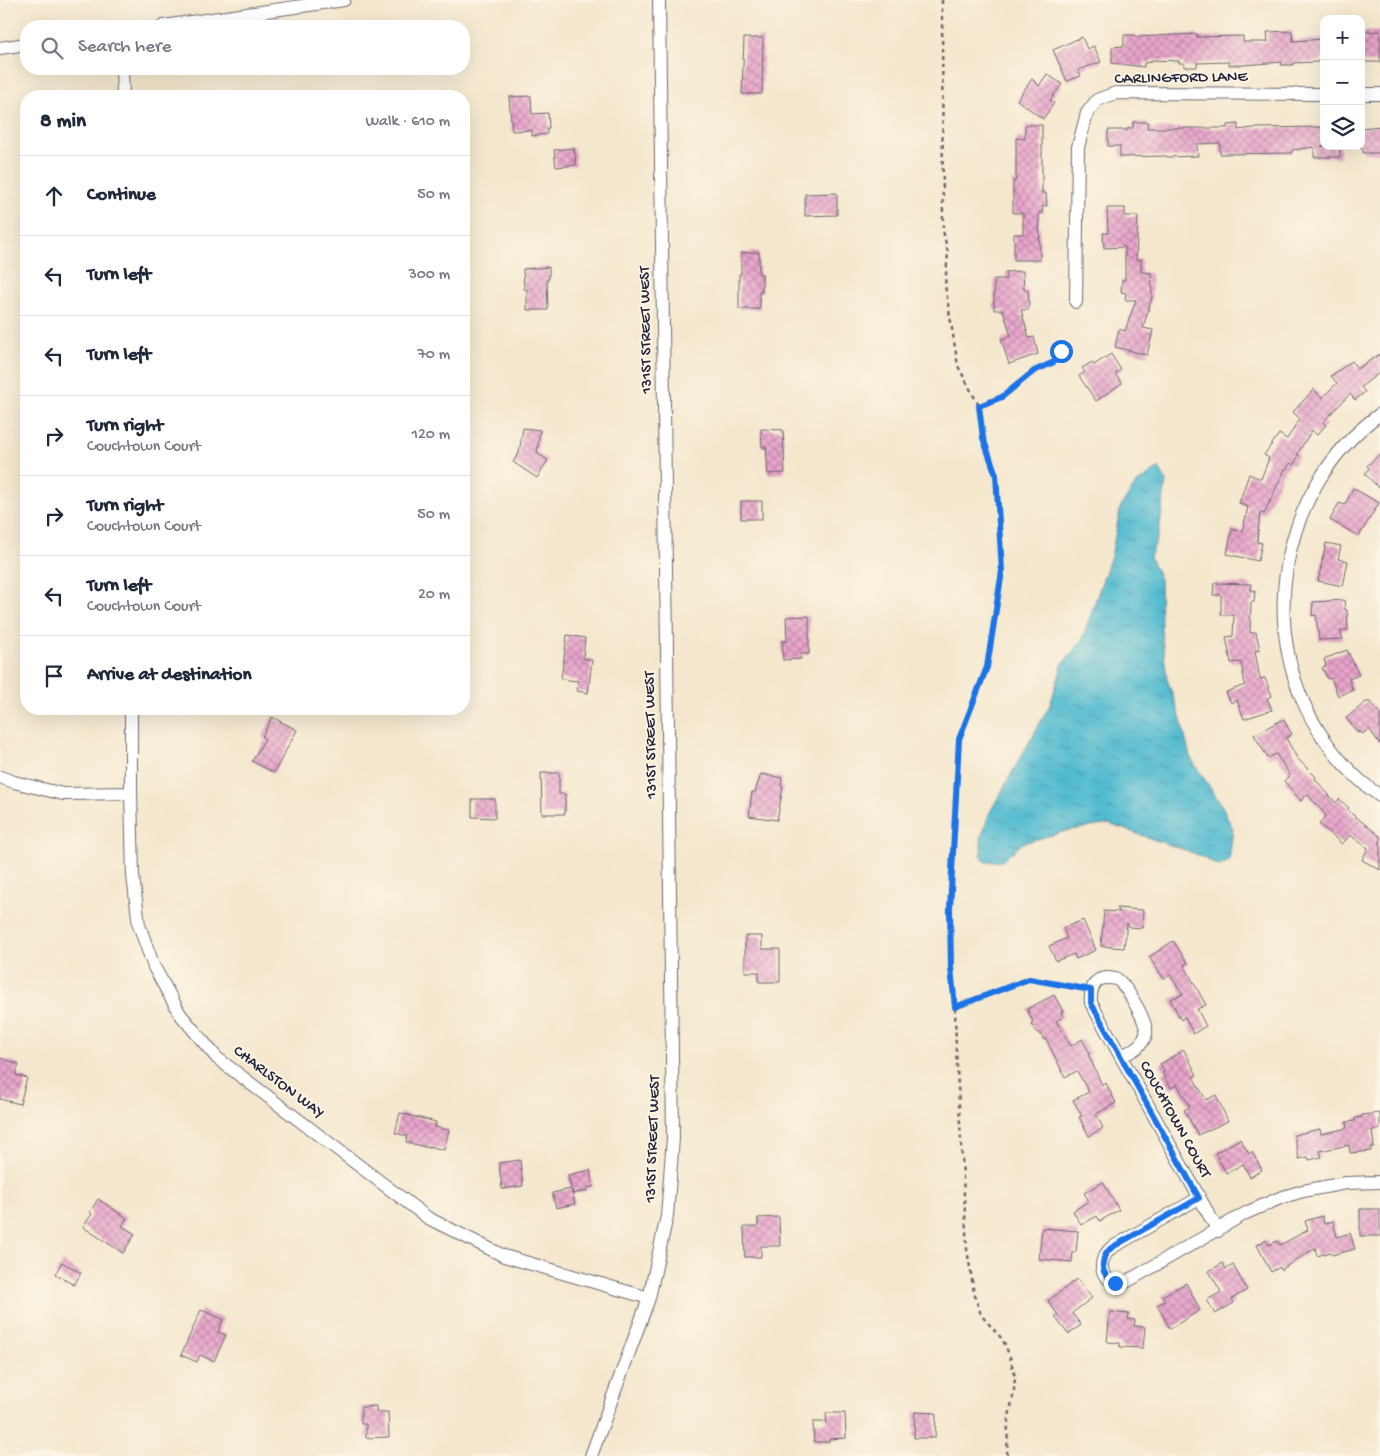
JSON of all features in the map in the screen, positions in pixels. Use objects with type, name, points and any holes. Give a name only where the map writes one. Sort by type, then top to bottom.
[{"type":"street","points":[[205,20],[344,0]]},
{"type":"street","name":"131ST STREET WEST","points":[[590,1456],[649,1298],[667,1216],[673,1138],[658,0]]},
{"type":"street","points":[[0,48],[20,45]]},
{"type":"street","points":[[122,75],[122,90]]},
{"type":"street","name":"CARLINGFORD LANE","points":[[1076,302],[1078,147],[1087,113],[1097,100],[1116,94],[1320,94]]},
{"type":"street","points":[[1365,94],[1380,94]]},
{"type":"street","points":[[1380,414],[1343,447],[1323,473],[1304,507],[1287,562],[1283,594],[1283,614],[1288,657],[1294,678],[1310,717],[1339,758],[1380,796]]},
{"type":"street","name":"CHARLSTON WAY","points":[[132,715],[133,876],[139,925],[154,967],[180,1014],[217,1058],[428,1218],[504,1256],[649,1298]]},
{"type":"street","points":[[0,777],[63,794],[131,792]]},
{"type":"street","name":"COUCHTOWN COURT","points":[[1121,1056],[1138,1047],[1146,1036],[1147,1030],[1125,987],[1115,978],[1101,978],[1091,990],[1091,1003],[1218,1231]]},
{"type":"street","name":"COUCHTOWN COURT","points":[[1199,1198],[1111,1248],[1103,1259],[1104,1274],[1109,1280],[1115,1283],[1126,1282],[1218,1231],[1246,1213],[1280,1198],[1303,1191],[1346,1183],[1380,1182]]},
{"type":"path","points":[[942,0],[944,230],[948,254],[945,285],[958,366],[979,406],[983,438],[996,475],[1002,571],[987,667],[959,739],[950,909],[951,968],[955,1007],[967,1249],[974,1293],[981,1314],[1003,1340],[1015,1377],[1008,1422],[1007,1456]]},
{"type":"path","points":[[979,406],[1002,397],[1034,371],[1054,362],[1061,351]]},
{"type":"path","points":[[955,1007],[1029,979],[1091,990]]},
{"type":"water","points":[[1159,468],[1166,481],[1159,533],[1150,557],[1160,579],[1161,629],[1167,679],[1181,720],[1190,757],[1222,806],[1233,829],[1229,861],[1219,866],[1196,854],[1109,824],[1066,831],[1023,843],[1002,861],[985,862],[981,855],[981,838],[989,814],[1050,705],[1063,663],[1082,640],[1111,556],[1121,506],[1136,484]]},
{"type":"building","points":[[1292,31],[1293,41],[1320,39],[1320,60],[1293,63],[1293,65],[1281,65],[1282,62],[1243,65],[1229,65],[1229,62],[1197,63],[1197,67],[1184,67],[1184,63],[1179,63],[1179,61],[1151,60],[1151,62],[1144,63],[1144,67],[1112,63],[1112,47],[1124,46],[1124,35],[1135,35],[1136,37],[1197,34],[1197,37],[1243,36],[1243,42],[1268,42],[1267,32]]},
{"type":"building","points":[[1380,31],[1380,62],[1365,62],[1365,32]]},
{"type":"building","points":[[1082,37],[1087,49],[1094,46],[1101,62],[1078,70],[1081,76],[1067,81],[1053,50]]},
{"type":"building","points":[[744,38],[763,38],[762,94],[742,94]]},
{"type":"building","points":[[1047,74],[1062,84],[1050,100],[1054,103],[1043,119],[1017,100],[1032,79],[1039,86]]},
{"type":"building","points":[[531,96],[532,114],[548,113],[549,128],[547,128],[547,134],[532,136],[532,130],[512,131],[509,97]]},
{"type":"building","points":[[1133,122],[1148,122],[1147,128],[1227,128],[1228,125],[1238,124],[1238,130],[1320,127],[1320,150],[1340,150],[1340,157],[1314,157],[1314,147],[1292,150],[1292,153],[1220,154],[1220,143],[1197,144],[1198,156],[1120,157],[1120,146],[1108,146],[1108,130],[1128,130],[1128,128],[1133,128]]},
{"type":"building","points":[[1025,125],[1042,125],[1042,193],[1046,193],[1047,206],[1042,206],[1043,213],[1039,213],[1040,260],[1014,260],[1014,234],[1023,234],[1023,213],[1013,213],[1013,181],[1016,181],[1016,138],[1025,139]]},
{"type":"building","points":[[1380,126],[1380,153],[1363,153],[1363,150],[1365,150],[1365,128]]},
{"type":"building","points":[[574,148],[576,165],[556,167],[554,150]]},
{"type":"building","points":[[837,193],[837,215],[805,216],[805,194]]},
{"type":"building","points":[[1107,208],[1125,208],[1125,216],[1138,216],[1136,260],[1141,259],[1141,272],[1151,273],[1152,297],[1143,328],[1153,330],[1147,355],[1115,347],[1119,329],[1125,331],[1136,300],[1125,300],[1126,293],[1121,292],[1122,280],[1125,280],[1125,247],[1104,248],[1103,233],[1108,233]]},
{"type":"building","points":[[759,252],[759,274],[762,274],[762,292],[759,292],[760,309],[739,309],[741,253]]},
{"type":"building","points":[[549,267],[549,279],[547,279],[548,310],[527,310],[527,289],[524,289],[523,269]]},
{"type":"building","points":[[1023,271],[1024,290],[1028,290],[1029,304],[1028,310],[1021,310],[1029,338],[1034,337],[1038,354],[1009,364],[1001,339],[1011,336],[1003,310],[994,310],[994,279],[1006,279],[1006,272]]},
{"type":"building","points":[[1111,354],[1121,370],[1115,374],[1122,383],[1096,401],[1079,376],[1085,372],[1082,368],[1092,362],[1094,365]]},
{"type":"building","points":[[1380,354],[1380,372],[1361,387],[1365,392],[1355,400],[1350,394],[1323,422],[1326,425],[1317,435],[1312,430],[1297,454],[1299,455],[1293,465],[1290,463],[1285,469],[1264,514],[1260,512],[1257,542],[1262,543],[1258,561],[1227,554],[1232,529],[1242,532],[1248,507],[1239,503],[1249,474],[1261,479],[1269,458],[1264,455],[1279,434],[1287,439],[1300,419],[1293,412],[1314,389],[1322,398],[1337,383],[1331,376],[1352,361],[1357,369]]},
{"type":"building","points":[[523,428],[540,430],[537,453],[548,460],[537,478],[513,462],[519,453]]},
{"type":"building","points":[[761,429],[783,430],[785,473],[768,474],[766,447],[762,447]]},
{"type":"building","points":[[1380,454],[1380,489],[1365,474],[1369,468],[1367,466]]},
{"type":"building","points":[[1353,488],[1379,503],[1359,536],[1330,520],[1339,503],[1345,505]]},
{"type":"building","points":[[741,501],[762,501],[762,519],[741,519]]},
{"type":"building","points":[[1326,543],[1341,546],[1338,559],[1348,561],[1343,586],[1318,581]]},
{"type":"building","points":[[1214,583],[1251,584],[1251,590],[1255,591],[1254,602],[1251,602],[1250,633],[1256,632],[1260,650],[1255,651],[1260,679],[1265,678],[1272,696],[1267,698],[1272,710],[1244,719],[1237,700],[1231,703],[1226,692],[1245,685],[1241,662],[1231,663],[1226,637],[1233,636],[1234,615],[1221,615],[1221,595],[1213,595]]},
{"type":"building","points":[[1344,600],[1345,610],[1347,610],[1348,630],[1340,631],[1343,639],[1319,640],[1316,615],[1312,616],[1313,602]]},
{"type":"building","points":[[809,616],[809,654],[800,654],[801,659],[783,660],[782,641],[787,641],[786,617]]},
{"type":"building","points":[[567,635],[585,638],[583,658],[592,660],[588,693],[577,691],[578,681],[561,679]]},
{"type":"building","points":[[1347,650],[1359,675],[1349,679],[1353,690],[1338,696],[1331,678],[1328,679],[1322,668],[1326,666],[1324,659]]},
{"type":"building","points":[[1366,702],[1370,702],[1380,714],[1380,744],[1369,729],[1362,734],[1360,731],[1358,733],[1346,718]]},
{"type":"building","points":[[272,717],[297,730],[274,773],[252,761],[265,739],[262,737]]},
{"type":"building","points":[[1283,719],[1292,734],[1286,738],[1297,758],[1316,777],[1315,779],[1336,803],[1339,799],[1349,808],[1347,810],[1380,836],[1380,870],[1362,860],[1368,848],[1350,835],[1342,844],[1319,824],[1326,815],[1307,794],[1301,801],[1284,781],[1290,775],[1276,754],[1268,758],[1254,735]]},
{"type":"building","points":[[541,773],[559,773],[559,794],[565,794],[565,814],[542,814]]},
{"type":"building","points":[[761,774],[782,778],[781,786],[783,787],[777,820],[749,816],[752,792],[755,792]]},
{"type":"building","points":[[472,799],[495,799],[495,818],[472,817]]},
{"type":"building","points":[[1117,908],[1143,910],[1142,928],[1129,927],[1127,923],[1124,948],[1101,946],[1104,911],[1120,912]]},
{"type":"building","points":[[1083,920],[1096,950],[1076,959],[1074,954],[1056,961],[1049,946],[1067,938],[1063,928]]},
{"type":"building","points":[[745,936],[762,936],[762,949],[780,949],[780,982],[759,982],[759,972],[745,972]]},
{"type":"building","points":[[1173,941],[1188,963],[1184,965],[1206,1005],[1197,1009],[1206,1026],[1193,1034],[1185,1017],[1181,1020],[1170,999],[1183,994],[1170,975],[1164,979],[1149,957]]},
{"type":"building","points":[[1054,995],[1063,1011],[1061,1012],[1063,1017],[1056,1021],[1071,1046],[1082,1039],[1090,1053],[1088,1054],[1102,1085],[1106,1083],[1116,1103],[1096,1114],[1103,1128],[1089,1136],[1079,1117],[1082,1116],[1073,1100],[1089,1092],[1077,1071],[1065,1077],[1046,1039],[1044,1040],[1039,1032],[1037,1033],[1031,1023],[1033,1022],[1027,1009]]},
{"type":"building","points":[[1184,1050],[1197,1075],[1193,1077],[1206,1100],[1216,1095],[1228,1121],[1198,1135],[1184,1110],[1190,1107],[1177,1084],[1171,1088],[1162,1073],[1165,1071],[1160,1064]]},
{"type":"building","points":[[0,1058],[19,1064],[16,1075],[27,1078],[20,1104],[0,1099]]},
{"type":"building","points":[[400,1113],[436,1122],[435,1127],[449,1130],[444,1150],[406,1142],[407,1136],[395,1133]]},
{"type":"building","points":[[1380,1113],[1380,1129],[1372,1130],[1374,1147],[1371,1147],[1371,1151],[1350,1153],[1349,1145],[1320,1151],[1322,1157],[1309,1160],[1308,1157],[1299,1159],[1294,1135],[1320,1129],[1321,1134],[1347,1128],[1346,1122],[1355,1121],[1355,1118],[1362,1117],[1362,1115]]},
{"type":"building","points":[[1240,1139],[1249,1154],[1252,1152],[1262,1170],[1250,1177],[1243,1164],[1226,1173],[1215,1153]]},
{"type":"building","points":[[520,1160],[523,1186],[502,1189],[499,1163]]},
{"type":"building","points":[[590,1170],[593,1187],[587,1188],[587,1191],[573,1194],[575,1204],[556,1208],[552,1193],[571,1189],[568,1175]]},
{"type":"building","points":[[1103,1182],[1119,1210],[1100,1221],[1097,1216],[1081,1225],[1073,1211],[1089,1201],[1084,1193]]},
{"type":"building","points":[[98,1199],[127,1218],[122,1226],[135,1234],[123,1253],[83,1227],[92,1214],[90,1212]]},
{"type":"building","points":[[1360,1209],[1380,1209],[1380,1236],[1360,1236]]},
{"type":"building","points":[[1322,1216],[1324,1224],[1333,1221],[1337,1237],[1350,1233],[1355,1249],[1332,1255],[1331,1252],[1317,1256],[1315,1248],[1281,1270],[1280,1267],[1271,1272],[1257,1245],[1266,1240],[1269,1245],[1277,1241],[1280,1245],[1308,1230],[1305,1221]]},
{"type":"building","points":[[779,1217],[780,1246],[761,1246],[761,1257],[745,1257],[744,1227],[758,1227],[758,1218]]},
{"type":"building","points":[[1042,1228],[1078,1231],[1076,1252],[1073,1252],[1072,1262],[1039,1259]]},
{"type":"building","points":[[62,1262],[81,1273],[74,1285],[55,1274]]},
{"type":"building","points":[[1223,1263],[1226,1269],[1233,1265],[1247,1290],[1232,1299],[1234,1303],[1215,1314],[1207,1300],[1221,1292],[1209,1271]]},
{"type":"building","points":[[1077,1279],[1092,1298],[1072,1313],[1081,1325],[1068,1334],[1055,1317],[1058,1315],[1048,1301]]},
{"type":"building","points":[[1186,1283],[1200,1310],[1170,1329],[1157,1305],[1165,1301],[1162,1296]]},
{"type":"building","points":[[201,1310],[223,1319],[218,1332],[226,1335],[214,1361],[200,1355],[197,1362],[181,1355]]},
{"type":"building","points":[[1110,1312],[1129,1314],[1128,1319],[1135,1320],[1134,1326],[1145,1327],[1143,1348],[1120,1347],[1120,1343],[1107,1342]]},
{"type":"building","points":[[376,1406],[376,1412],[388,1412],[389,1437],[366,1438],[366,1424],[361,1424],[361,1407]]},
{"type":"building","points":[[915,1412],[936,1413],[935,1438],[914,1438]]},
{"type":"building","points":[[826,1413],[845,1413],[846,1438],[829,1439],[829,1442],[814,1442],[813,1422],[827,1422]]},
{"type":"route","points":[[1061,351],[1054,362],[1034,371],[1002,397],[979,406],[983,438],[996,475],[1002,571],[987,667],[959,739],[950,909],[951,968],[955,1007],[1029,979],[1091,990],[1091,1003],[1199,1198],[1111,1248],[1106,1253],[1102,1266],[1104,1274],[1115,1283]]}]
